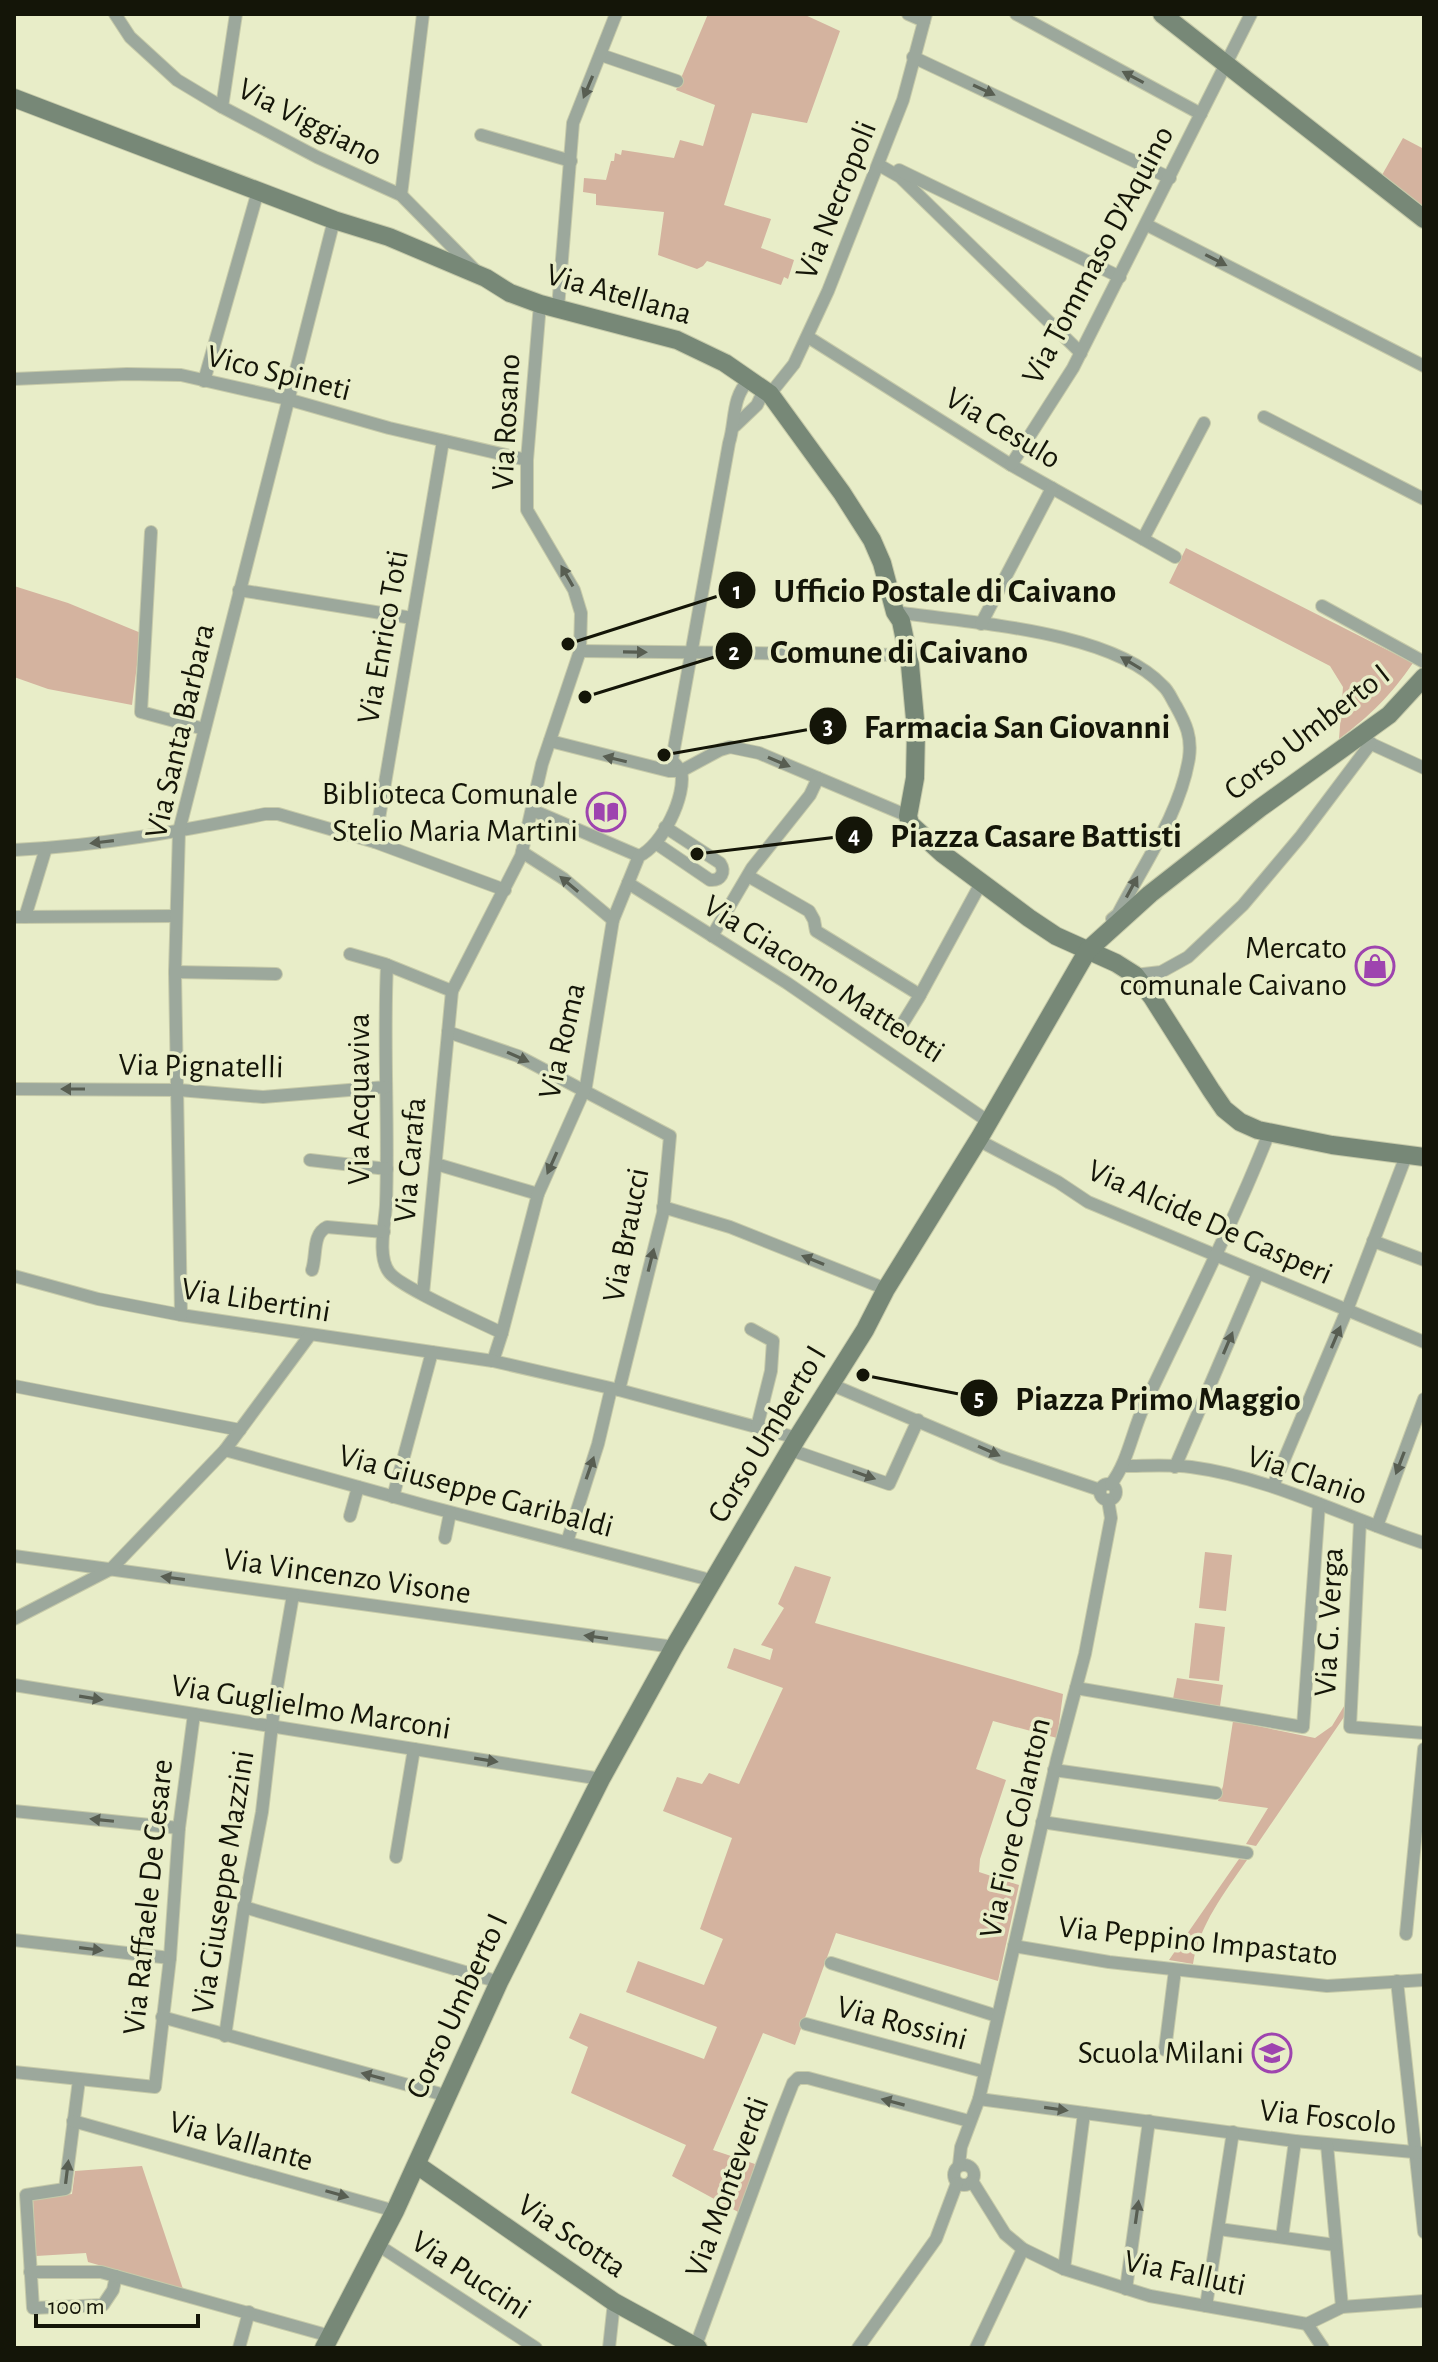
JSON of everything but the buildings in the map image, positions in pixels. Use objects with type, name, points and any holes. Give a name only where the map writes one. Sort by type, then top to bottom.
[{"type":"main road","points":[[1162,14],[1424,219]]},
{"type":"main road","name":"Via Atellana","points":[[14,98],[334,220],[389,237],[482,276],[510,293],[677,340],[709,353],[761,388],[819,461],[872,540],[882,563],[895,612],[901,621],[916,730],[915,778],[908,816]]},
{"type":"main road","name":"Corso Umberto I","points":[[327,2342],[395,2211],[499,1982],[601,1779],[674,1647],[865,1330],[886,1289],[989,1122],[1088,950],[1150,894],[1260,808],[1364,740],[1424,677]]},
{"type":"main road","points":[[908,816],[910,824],[981,883],[1056,936],[1135,975],[1224,1109],[1240,1122],[1269,1133],[1415,1156]]},
{"type":"main road","name":"Via Scotta","points":[[417,2165],[614,2302],[696,2347]]},
{"type":"street","name":"Via Viggiano","points":[[115,14],[130,37],[177,80],[317,157],[401,195],[482,276]]},
{"type":"street","points":[[222,107],[236,14]]},
{"type":"street","points":[[401,195],[423,14]]},
{"type":"street","name":"Via Rosano","points":[[448,1032],[452,991],[522,852],[542,764],[580,651],[581,613],[574,590],[527,510],[527,460],[571,161],[573,123],[616,14]]},
{"type":"street","points":[[908,14],[925,18]]},
{"type":"street","points":[[1016,14],[1201,114]]},
{"type":"street","name":"Via Tommaso D'Aquino","points":[[1011,465],[1081,353],[1251,14]]},
{"type":"street","name":"Via Necropoli","points":[[761,388],[794,364],[808,337],[880,163],[903,100],[925,18]]},
{"type":"street","points":[[601,55],[677,81]]},
{"type":"street","points":[[913,57],[1170,178]]},
{"type":"street","points":[[481,135],[571,161]]},
{"type":"street","points":[[880,163],[1120,277]]},
{"type":"street","points":[[880,163],[900,177],[1081,353]]},
{"type":"street","points":[[204,381],[258,191]]},
{"type":"street","name":"Via Santa Barbara","points":[[181,1315],[175,972],[179,831],[334,220]]},
{"type":"street","points":[[1147,225],[1424,366]]},
{"type":"street","name":"Via Cesulo","points":[[808,337],[1011,465],[1175,557]]},
{"type":"street","name":"Vico Spineti","points":[[14,379],[159,374],[204,381],[527,460]]},
{"type":"street","points":[[532,810],[639,856],[650,852],[657,844],[682,789],[681,771],[672,760],[729,443],[735,426],[757,405],[761,388],[738,393],[733,417],[735,426]]},
{"type":"street","points":[[1264,417],[1424,499]]},
{"type":"street","points":[[1143,539],[1204,423]]},
{"type":"street","name":"Via Enrico Toti","points":[[375,842],[443,441]]},
{"type":"street","points":[[981,624],[1052,488]]},
{"type":"street","points":[[151,532],[141,712],[204,729]]},
{"type":"street","points":[[239,590],[412,618]]},
{"type":"street","points":[[1322,606],[1424,662]]},
{"type":"street","points":[[895,612],[1030,631],[1096,647],[1133,662],[1164,686],[1186,722],[1190,737],[1189,761],[1169,817],[1118,914],[1099,931],[1088,950]]},
{"type":"street","points":[[580,651],[907,655]]},
{"type":"street","points":[[1135,975],[1161,972],[1188,957],[1243,905],[1301,836],[1364,740],[1424,768]]},
{"type":"street","points":[[550,741],[613,759],[681,771],[730,747],[759,753],[908,816]]},
{"type":"street","points":[[712,936],[748,876],[810,795],[818,778]]},
{"type":"street","points":[[14,850],[179,831],[278,814],[375,842],[505,890]]},
{"type":"street","points":[[657,844],[710,880],[722,876],[720,863],[665,827]]},
{"type":"street","points":[[46,848],[20,917],[176,916]]},
{"type":"street","points":[[522,852],[564,879],[613,920]]},
{"type":"street","name":"Via Roma","points":[[493,1361],[538,1194],[584,1091],[613,920],[639,856]]},
{"type":"street","points":[[748,876],[809,911],[816,931],[920,995]]},
{"type":"street","name":"Via Giacomo Matteotti","points":[[628,883],[886,1050],[989,1122]]},
{"type":"street","points":[[886,1050],[981,883]]},
{"type":"street","points":[[350,954],[452,991]]},
{"type":"street","name":"Via Acquaviva","points":[[387,965],[384,1028],[387,1169],[385,1268],[392,1277],[423,1294]]},
{"type":"street","points":[[175,972],[276,974]]},
{"type":"street","points":[[448,1032],[518,1056],[584,1091]]},
{"type":"street","name":"Via Carafa","points":[[423,1294],[448,1032]]},
{"type":"street","name":"Via Pignatelli","points":[[14,1089],[179,1090],[263,1097],[386,1087]]},
{"type":"street","name":"Via Braucci","points":[[567,1542],[615,1390],[663,1207],[670,1136],[584,1091]]},
{"type":"street","points":[[830,1384],[1002,1457],[1106,1491],[1123,1466],[1135,1424],[1240,1205],[1269,1133]]},
{"type":"street","name":"Via Alcide De Gasperi","points":[[978,1140],[1058,1182],[1088,1202],[1424,1342]]},
{"type":"street","points":[[1273,1486],[1373,1241],[1415,1156]]},
{"type":"street","points":[[310,1160],[387,1169]]},
{"type":"street","points":[[436,1164],[538,1194]]},
{"type":"street","points":[[663,1207],[730,1227],[886,1289]]},
{"type":"street","name":"Via Acquaviva","points":[[312,1270],[317,1235],[321,1229],[384,1232]]},
{"type":"street","points":[[1373,1241],[1424,1260]]},
{"type":"street","points":[[1175,1467],[1258,1273]]},
{"type":"street","name":"Via Libertini","points":[[14,1276],[98,1299],[181,1315],[493,1361],[615,1390],[757,1427],[889,1484],[918,1420]]},
{"type":"street","points":[[423,1294],[502,1333]]},
{"type":"street","points":[[751,1329],[773,1341],[771,1371],[757,1427]]},
{"type":"street","points":[[14,1619],[111,1569],[225,1450],[310,1335]]},
{"type":"street","points":[[393,1497],[432,1352]]},
{"type":"street","points":[[14,1386],[240,1430]]},
{"type":"street","points":[[1377,1526],[1424,1399]]},
{"type":"street","name":"Via Giuseppe Garibaldi","points":[[225,1450],[450,1513],[714,1581]]},
{"type":"street","name":"Via Clanio","points":[[1123,1466],[1206,1470],[1273,1486],[1424,1543]]},
{"type":"street","points":[[350,1516],[358,1487]]},
{"type":"street","name":"Via Fiore Colanton","points":[[959,2165],[961,2147],[979,2099],[1054,1770],[1085,1654],[1108,1543],[1111,1518],[1106,1491]]},
{"type":"street","points":[[1076,1688],[1303,1727],[1319,1504]]},
{"type":"street","points":[[445,1538],[450,1513]]},
{"type":"street","name":"Via G. Verga","points":[[1360,1521],[1350,1727],[1424,1733]]},
{"type":"street","name":"Via Vincenzo Visone","points":[[14,1556],[674,1647]]},
{"type":"street","name":"Via Giuseppe Mazzini","points":[[225,2036],[262,1812],[275,1699],[293,1595]]},
{"type":"street","name":"Via Guglielmo Marconi","points":[[14,1685],[601,1779]]},
{"type":"street","name":"Via Raffaele De Cesare","points":[[79,2080],[155,2087],[170,1958],[179,1828],[194,1714]]},
{"type":"street","points":[[396,1857],[414,1749]]},
{"type":"street","points":[[1406,1934],[1424,1749]]},
{"type":"street","points":[[1054,1770],[1216,1793]]},
{"type":"street","points":[[14,1811],[179,1828]]},
{"type":"street","points":[[1042,1822],[1247,1853]]},
{"type":"street","points":[[244,1907],[499,1982]]},
{"type":"street","points":[[14,1940],[170,1958]]},
{"type":"street","name":"Via Peppino Impastato","points":[[1014,1946],[1175,1970],[1327,1986],[1424,1980]]},
{"type":"street","points":[[831,1963],[997,2016]]},
{"type":"street","points":[[1165,2050],[1175,1970]]},
{"type":"street","points":[[1397,1981],[1420,2153],[1424,2232]]},
{"type":"street","points":[[162,2017],[448,2096]]},
{"type":"street","name":"Via Rossini","points":[[806,2024],[985,2072]]},
{"type":"street","points":[[14,2072],[79,2080],[65,2189],[26,2195],[33,2308],[103,2305],[113,2290],[116,2276]]},
{"type":"street","name":"Via Monteverdi","points":[[696,2347],[780,2116],[798,2078],[808,2078],[969,2121]]},
{"type":"street","name":"Via Foscolo","points":[[979,2099],[1327,2145],[1420,2153]]},
{"type":"street","points":[[1064,2269],[1084,2113]]},
{"type":"street","name":"Via Vallante","points":[[73,2121],[395,2211]]},
{"type":"street","points":[[1126,2289],[1149,2121]]},
{"type":"street","points":[[1206,2306],[1233,2132]]},
{"type":"street","points":[[1282,2237],[1295,2141]]},
{"type":"street","points":[[1327,2145],[1342,2307]]},
{"type":"street","points":[[858,2348],[936,2239],[957,2183],[953,2174],[959,2165],[966,2164],[972,2168],[972,2181],[963,2185],[957,2183]]},
{"type":"street","name":"Via Falluti","points":[[972,2181],[1005,2234],[1023,2249],[1064,2269],[1126,2289],[1307,2324]]},
{"type":"street","points":[[1219,2229],[1335,2245]]},
{"type":"street","name":"Via Puccini","points":[[378,2245],[536,2348]]},
{"type":"street","points":[[976,2348],[1023,2249]]},
{"type":"street","points":[[30,2272],[101,2272],[249,2312],[327,2342]]},
{"type":"street","points":[[1323,2348],[1307,2324],[1342,2307],[1424,2301]]},
{"type":"street","points":[[609,2348],[614,2302]]},
{"type":"street","points":[[239,2348],[249,2312]]},
{"type":"shaded area","points":[[708,14],[803,14],[840,31],[807,123],[752,113],[724,205],[771,219],[761,248],[794,260],[788,279],[784,277],[781,285],[707,261],[697,269],[658,255],[664,212],[596,205],[596,194],[583,192],[584,178],[606,180],[615,153],[621,155],[622,150],[674,158],[680,140],[703,146],[715,105],[676,90]]},
{"type":"shaded area","points":[[1403,138],[1424,149],[1424,207],[1382,175]]},
{"type":"shaded area","points":[[1186,548],[1413,663],[1380,704],[1339,739],[1343,687],[1330,666],[1169,583]]},
{"type":"shaded area","points":[[14,586],[68,603],[141,633],[132,705],[48,689],[14,677]]},
{"type":"shaded area","points":[[1205,1552],[1232,1555],[1226,1611],[1199,1608]]},
{"type":"shaded area","points":[[795,1566],[831,1577],[815,1623],[1063,1694],[1057,1738],[993,1721],[976,1769],[1006,1780],[980,1859],[979,1872],[1019,1885],[998,1981],[836,1933],[795,2045],[763,2033],[713,2150],[755,2164],[740,2213],[672,2176],[686,2145],[571,2093],[588,2047],[569,2038],[580,2013],[704,2059],[717,2027],[626,1992],[638,1961],[704,1985],[723,1939],[700,1929],[732,1838],[663,1811],[677,1777],[702,1784],[709,1773],[739,1784],[783,1688],[727,1668],[734,1648],[770,1660],[773,1649],[761,1645],[784,1608],[778,1604]]},
{"type":"shaded area","points":[[1195,1623],[1225,1627],[1219,1681],[1189,1678]]},
{"type":"shaded area","points":[[1177,1678],[1223,1685],[1220,1706],[1173,1699]]},
{"type":"shaded area","points":[[1346,1703],[1344,1717],[1256,1846],[1246,1844],[1268,1808],[1218,1801],[1233,1721],[1315,1738],[1332,1726]]},
{"type":"shaded area","points":[[1239,1859],[1247,1860],[1207,1922],[1193,1964],[1169,1960]]},
{"type":"shaded area","points":[[142,2166],[183,2289],[88,2262],[86,2253],[36,2256],[33,2199],[72,2194],[75,2171]]},
{"type":"place","name":"Ufficio Postale di Caivano","points":[[568,644]]},
{"type":"place","name":"Comune di Caivano","points":[[585,697]]},
{"type":"place","name":"Farmacia San Giovanni","points":[[664,755]]},
{"type":"place","name":"Biblioteca Comunale Stelio Maria Martini","points":[[606,812]]},
{"type":"place","name":"Piazza Casare Battisti","points":[[697,854]]},
{"type":"place","name":"Mercato comunale Caivano","points":[[1375,966]]},
{"type":"place","name":"Piazza Primo Maggio","points":[[863,1375]]},
{"type":"place","name":"Scuola Milani","points":[[1272,2053]]}]
